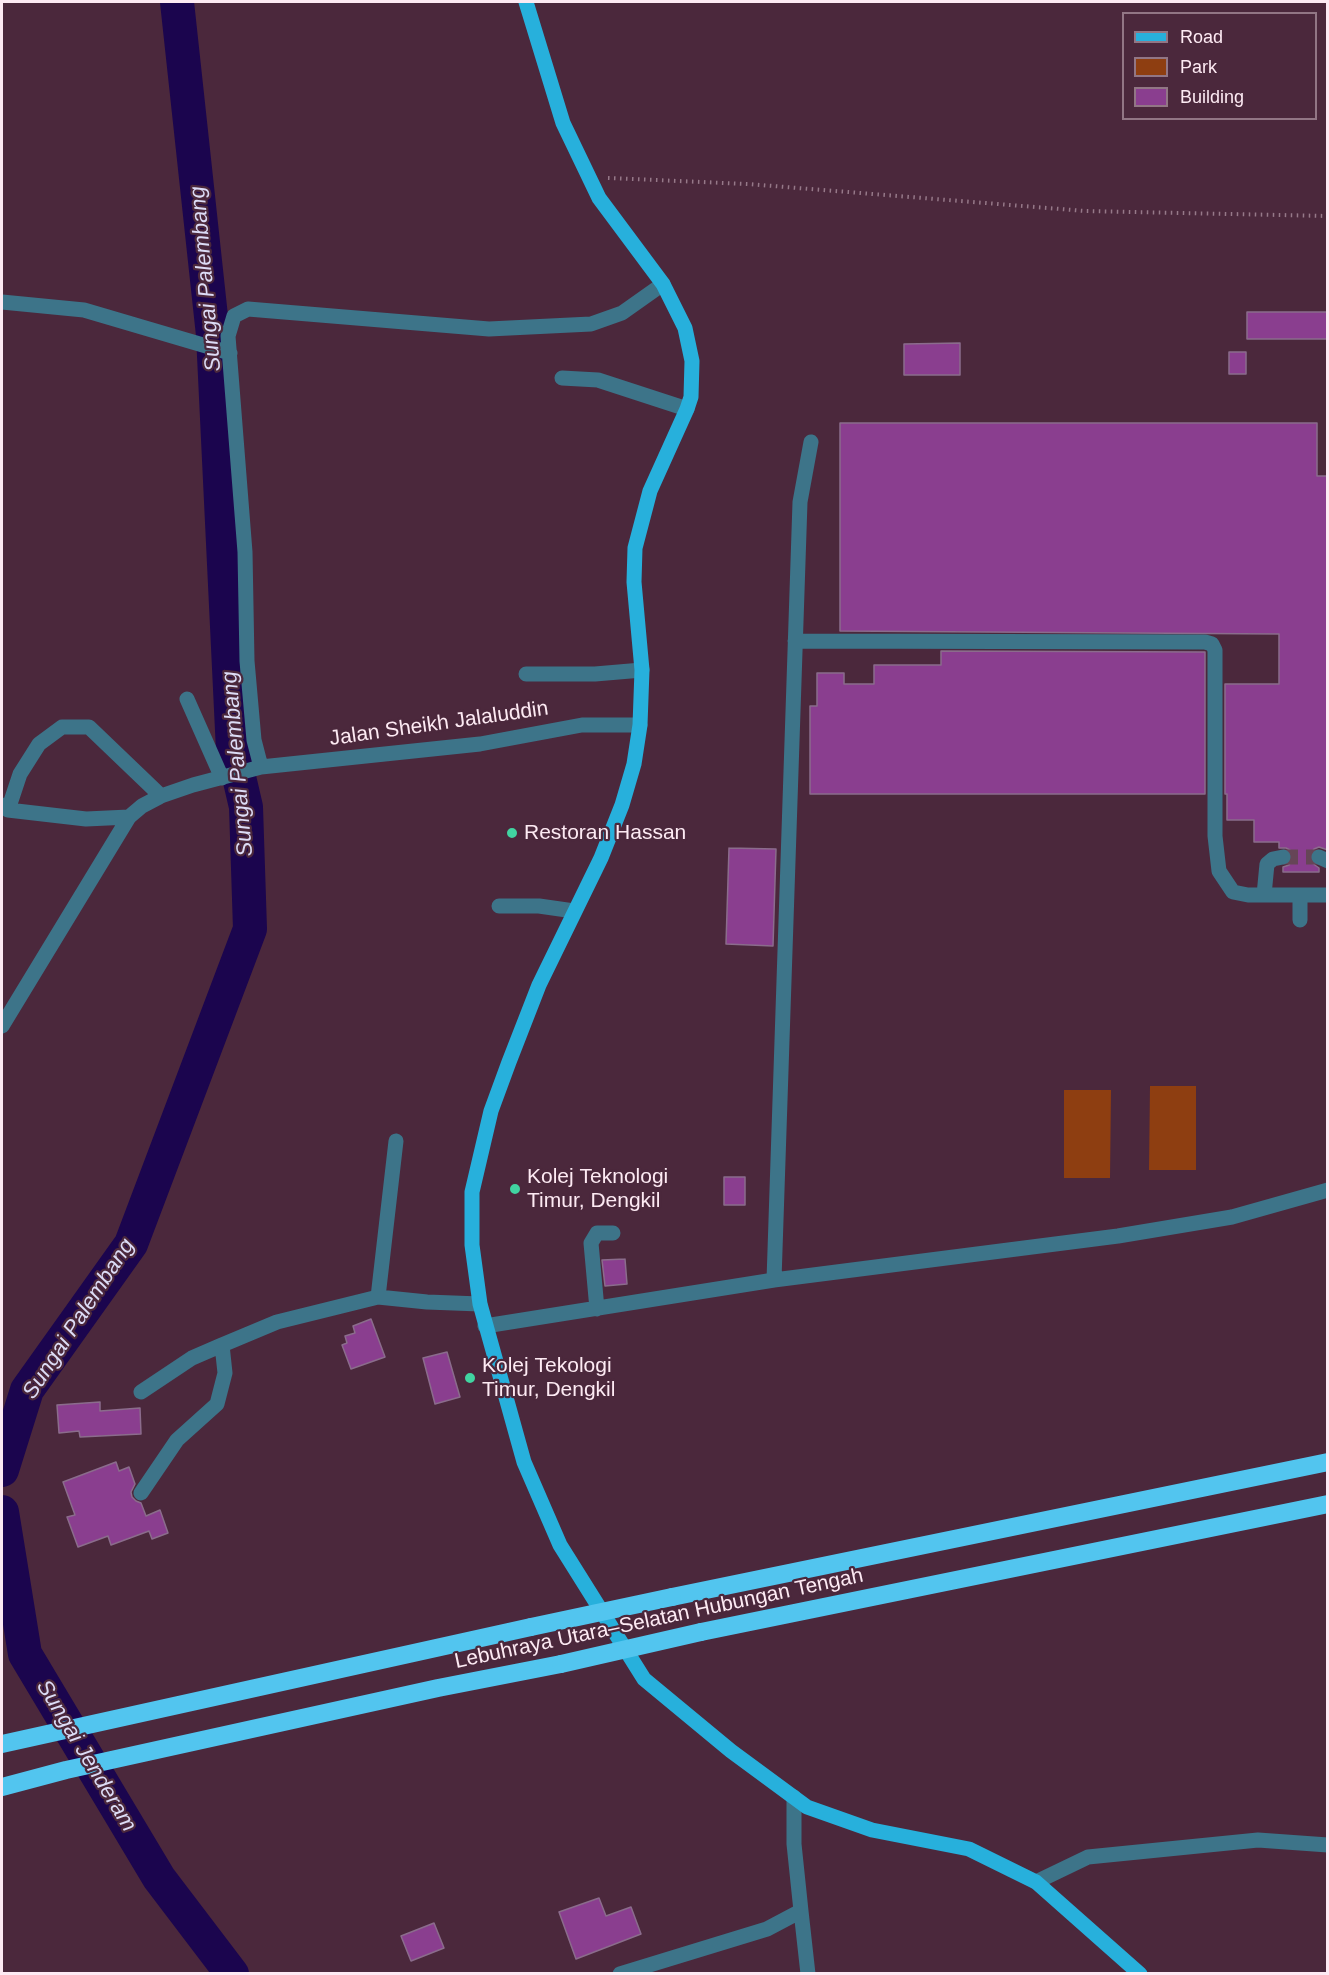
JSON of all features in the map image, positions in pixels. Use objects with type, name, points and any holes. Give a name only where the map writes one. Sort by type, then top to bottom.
[{"type":"highway","name":"Lebuhraya Utara–Selatan Hubungan Tengah","points":[[2,1744],[672,1597],[1328,1462]]},
{"type":"highway","name":"Lebuhraya Utara–Selatan Hubungan Tengah","points":[[2,1787],[438,1688],[1328,1504]]},
{"type":"main road","points":[[526,2],[563,123],[599,198],[663,284],[685,328],[692,361],[691,397],[650,491],[635,548],[634,582],[642,670],[640,725],[634,764],[622,805],[601,858],[539,985],[491,1111],[472,1192],[473,1263],[480,1304],[524,1462],[560,1545],[644,1678],[731,1751],[807,1807],[872,1830],[969,1849],[1036,1882],[1140,1974]]},
{"type":"street","points":[[261,767],[254,740],[247,661],[245,552],[226,352],[234,316],[248,309],[489,329],[591,324],[622,313],[663,284]]},
{"type":"street","points":[[2,302],[84,310],[226,352]]},
{"type":"street","points":[[562,378],[598,380],[687,410]]},
{"type":"street","points":[[774,1280],[800,502],[811,442]]},
{"type":"street","points":[[795,641],[1205,642],[1212,644],[1215,650],[1215,836],[1219,871],[1233,892],[1264,895],[1328,895]]},
{"type":"street","points":[[526,675],[595,674],[642,670]]},
{"type":"street","points":[[187,699],[225,777]]},
{"type":"street","name":"Jalan Sheikh Jalaluddin","points":[[161,796],[261,767],[480,744],[582,725],[640,725]]},
{"type":"street","points":[[2,1026],[129,817],[142,806],[161,796],[89,727],[62,727],[39,744],[20,774],[5,807],[86,819],[129,817]]},
{"type":"street","points":[[1264,895],[1267,864],[1278,858]]},
{"type":"street","points":[[1300,895],[1300,920]]},
{"type":"street","points":[[499,906],[539,906],[574,911]]},
{"type":"street","points":[[378,1297],[396,1141]]},
{"type":"street","points":[[485,1326],[597,1310],[774,1280],[1130,1234],[1232,1218],[1328,1190]]},
{"type":"street","points":[[597,1310],[591,1243],[597,1233],[613,1233]]},
{"type":"street","points":[[141,1392],[192,1358],[277,1322],[378,1297],[480,1304]]},
{"type":"street","points":[[141,1493],[177,1440],[217,1404],[225,1373],[222,1345]]},
{"type":"street","points":[[794,1797],[794,1844],[808,1974]]},
{"type":"street","points":[[1036,1882],[1088,1857],[1258,1840],[1328,1845]]},
{"type":"street","points":[[620,1974],[767,1929],[801,1911]]},
{"type":"path","points":[[589,177],[748,184],[1085,211],[1328,216]]},
{"type":"green space","points":[[1150,1086],[1196,1086],[1196,1170],[1149,1170]]},
{"type":"green space","points":[[1064,1090],[1111,1090],[1110,1178],[1064,1178]]},
{"type":"building","points":[[1247,312],[1328,312],[1328,339],[1247,339]]},
{"type":"building","points":[[960,343],[960,375],[904,375],[904,344]]},
{"type":"building","points":[[1229,352],[1246,352],[1246,374],[1229,374]]},
{"type":"building","points":[[840,423],[1317,423],[1317,476],[1328,476],[1328,850],[1319,847],[1314,849],[1309,857],[1312,863],[1319,868],[1319,872],[1283,872],[1283,867],[1289,865],[1292,860],[1290,850],[1279,848],[1279,842],[1254,842],[1254,820],[1227,820],[1225,684],[1279,684],[1279,634],[840,631]]},
{"type":"building","points":[[941,651],[1205,652],[1205,794],[810,794],[810,706],[817,706],[817,673],[844,673],[844,684],[874,684],[874,665],[941,665]]},
{"type":"building","points":[[729,848],[776,849],[773,946],[726,944]]},
{"type":"building","points":[[724,1177],[745,1177],[745,1205],[724,1205]]},
{"type":"building","points":[[625,1259],[627,1284],[605,1286],[602,1260]]},
{"type":"building","points":[[371,1319],[385,1357],[351,1369],[342,1345],[347,1343],[345,1336],[355,1333],[353,1326]]},
{"type":"building","points":[[447,1352],[460,1397],[435,1404],[423,1358]]},
{"type":"building","points":[[100,1402],[100,1411],[140,1408],[141,1434],[80,1437],[79,1431],[59,1433],[57,1405]]},
{"type":"building","points":[[116,1462],[119,1471],[129,1467],[135,1484],[131,1492],[132,1497],[141,1503],[146,1516],[160,1510],[168,1533],[152,1539],[149,1531],[111,1545],[108,1536],[78,1547],[67,1517],[75,1515],[63,1482]]},
{"type":"building","points":[[599,1898],[606,1916],[631,1907],[641,1934],[576,1959],[559,1912]]},
{"type":"building","points":[[434,1923],[444,1948],[411,1961],[401,1936]]},
{"type":"waterway","name":"Sungai Palembang","points":[[2,1470],[27,1390],[131,1244],[250,929],[246,807],[233,751],[213,335],[177,2]]},
{"type":"waterway","name":"Sungai Jenderam","points":[[2,1512],[25,1654],[159,1878],[232,1974]]},
{"type":"tunnel","points":[[1283,857],[1319,857]]},
{"type":"place","name":"Restoran Hassan","points":[[512,833]]},
{"type":"place","name":"Kolej Teknologi Timur, Dengkil","points":[[515,1189]]},
{"type":"place","name":"Kolej Tekologi Timur, Dengkil","points":[[470,1378]]}]
